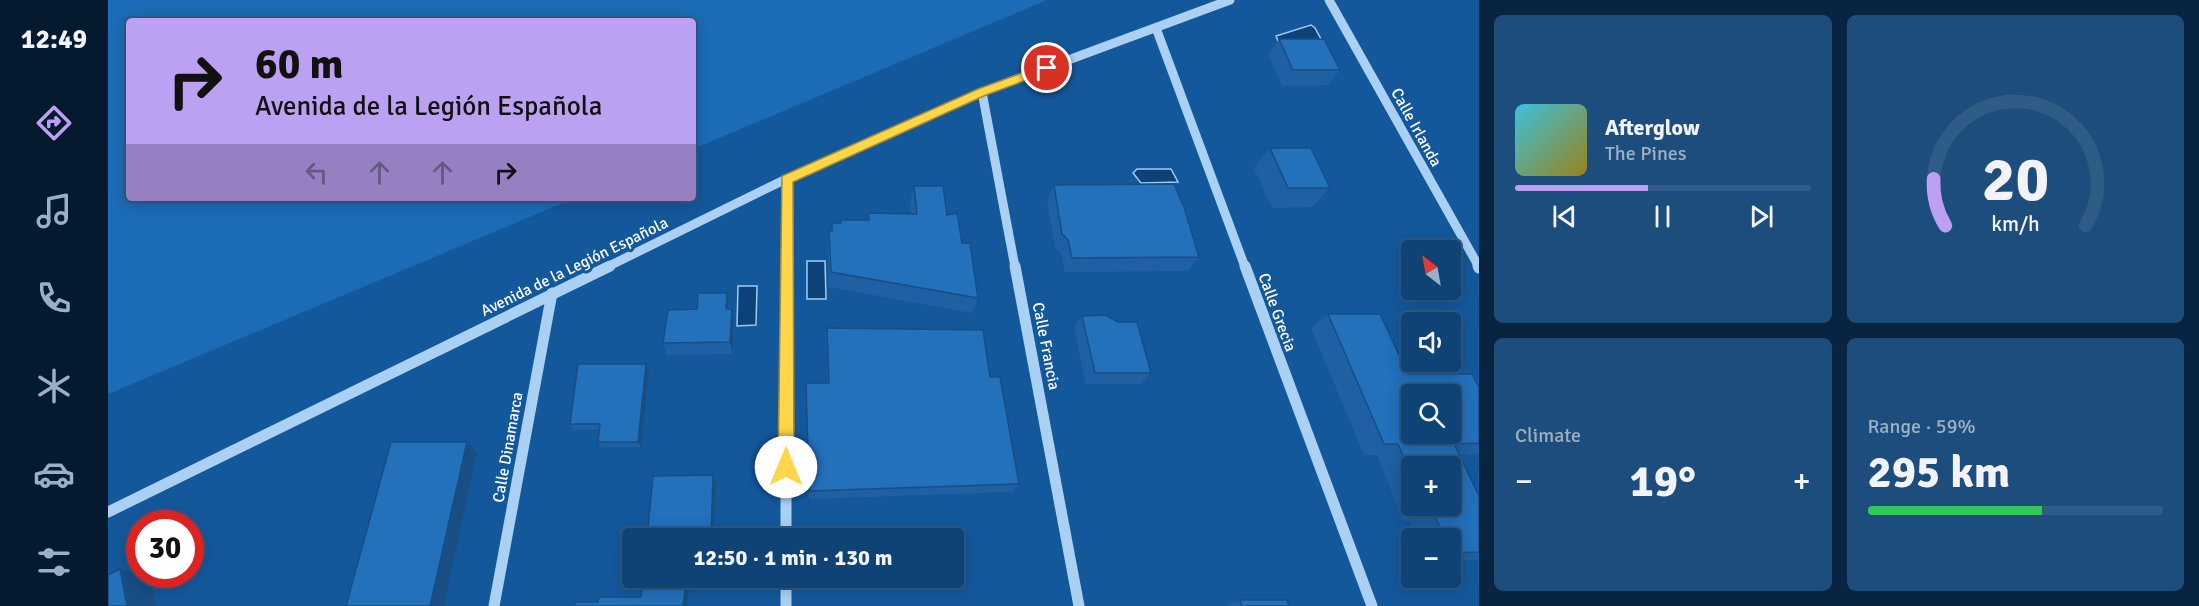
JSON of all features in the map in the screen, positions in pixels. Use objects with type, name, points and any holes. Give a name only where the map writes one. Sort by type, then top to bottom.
[{"type":"street","name":"Avenida de la Legión Española","points":[[108,512],[786,179],[982,92],[1230,0]]},
{"type":"street","name":"Calle Irlanda","points":[[1329,0],[1479,268]]},
{"type":"street","name":"Calle Grecia","points":[[1156,28],[1372,606]]},
{"type":"street","name":"Calle Francia","points":[[982,92],[1079,606]]},
{"type":"street","points":[[786,179],[786,528]]},
{"type":"street","name":"Calle Dinamarca","points":[[495,606],[552,293]]},
{"type":"street","points":[[786,588],[786,606]]},
{"type":"shaded area","points":[[108,0],[1047,0],[696,148],[696,18],[126,18],[126,201],[568,201],[108,394]]},
{"type":"shaded area","points":[[1311,25],[1322,41],[1278,41],[1276,36]]},
{"type":"shaded area","points":[[1137,169],[1171,169],[1178,182],[1141,183],[1133,173]]},
{"type":"shaded area","points":[[807,261],[825,261],[826,299],[807,299]]},
{"type":"shaded area","points":[[738,286],[757,286],[756,325],[737,326]]},
{"type":"building","points":[[1279,39],[1324,39],[1340,70],[1293,70]]},
{"type":"building","points":[[1270,148],[1311,148],[1330,188],[1288,188]]},
{"type":"building","points":[[1174,184],[1184,207],[1199,257],[1072,258],[1068,240],[1062,234],[1054,185]]},
{"type":"building","points":[[914,186],[943,186],[947,215],[957,213],[962,243],[970,243],[978,298],[831,272],[829,230],[832,231],[832,223],[841,223],[841,220],[869,220],[868,213],[917,214]]},
{"type":"building","points":[[698,293],[727,293],[726,309],[732,309],[730,342],[663,343],[668,310],[697,309]]},
{"type":"building","points":[[1328,314],[1380,314],[1401,359],[1401,372],[1408,374],[1472,374],[1479,387],[1479,443],[1461,444],[1461,384],[1401,384],[1401,444],[1454,444],[1460,456],[1403,456],[1398,444],[1384,444]]},
{"type":"building","points":[[1105,315],[1118,322],[1137,322],[1151,373],[1095,373],[1082,316]]},
{"type":"building","points":[[827,328],[983,330],[990,377],[1000,377],[1019,484],[809,491],[806,383],[829,383]]},
{"type":"building","points":[[578,364],[646,364],[638,442],[598,442],[600,424],[570,424]]},
{"type":"building","points":[[391,442],[467,442],[430,606],[346,606]]},
{"type":"building","points":[[1461,459],[1479,496],[1479,552],[1461,553],[1461,528],[1440,528],[1435,516],[1461,516]]},
{"type":"building","points":[[713,475],[711,528],[648,528],[653,476]]},
{"type":"building","points":[[120,569],[127,606],[108,606],[108,575]]},
{"type":"building","points":[[642,588],[685,588],[683,606],[574,606],[575,602],[598,602],[599,597],[641,597]]},
{"type":"building","points":[[1240,600],[1287,600],[1289,606],[1242,606]]},
{"type":"route","points":[[786,467],[786,179],[982,92],[1047,68]]}]
